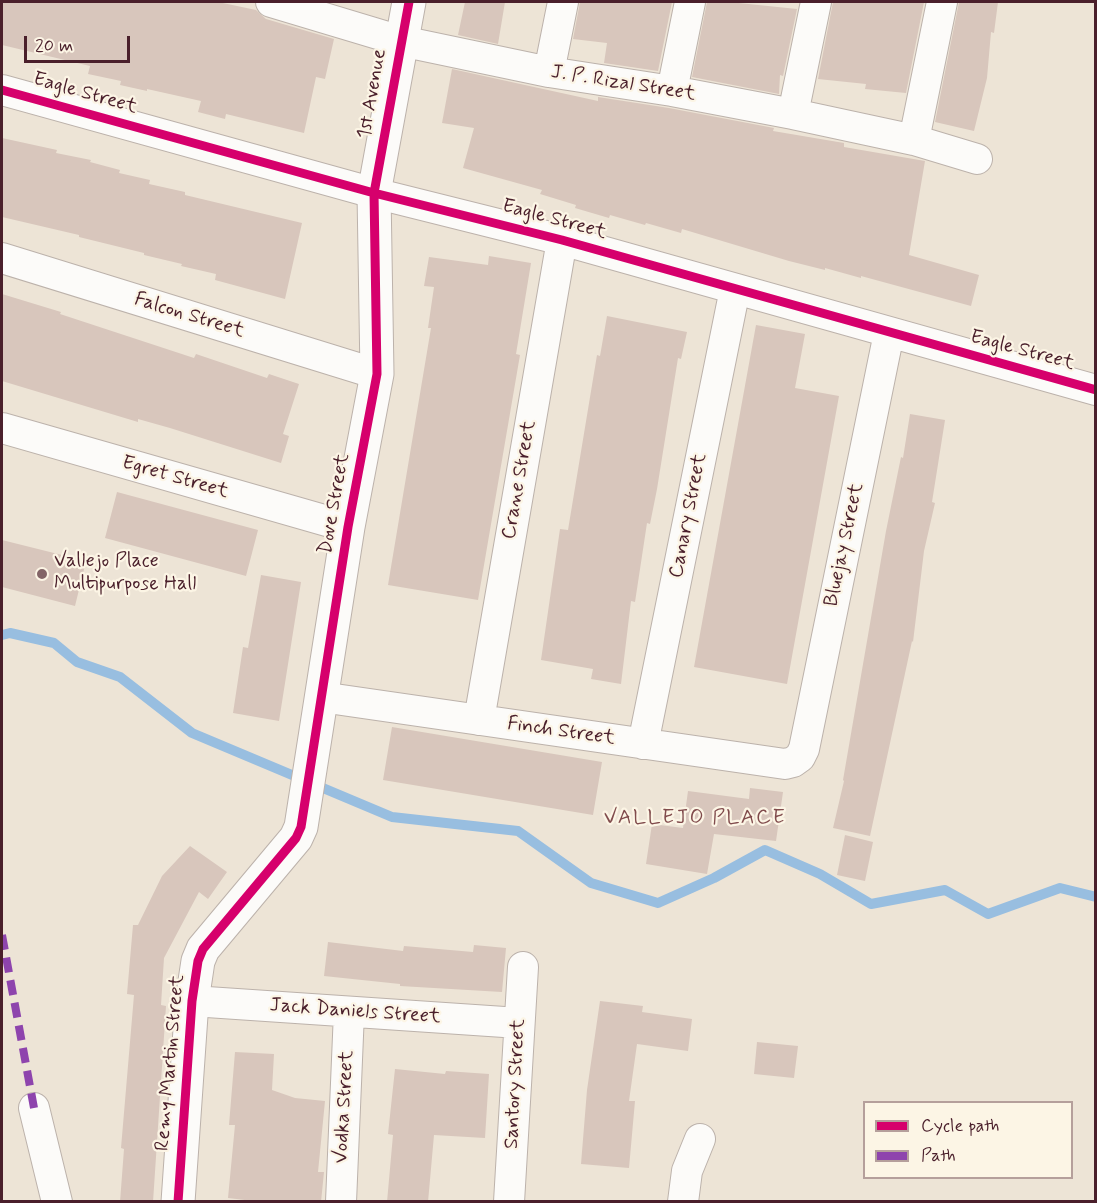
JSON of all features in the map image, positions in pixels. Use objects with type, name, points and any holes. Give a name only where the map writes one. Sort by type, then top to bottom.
[{"type":"street","name":"J. P. Rizal Street","points":[[271,2],[401,41],[549,72],[672,91],[793,114],[914,140],[977,159]]},
{"type":"street","name":"1st Avenue","points":[[374,194],[409,2]]},
{"type":"street","points":[[549,72],[563,2]]},
{"type":"street","points":[[672,91],[690,2]]},
{"type":"street","points":[[793,114],[816,2]]},
{"type":"street","points":[[914,140],[942,2]]},
{"type":"street","name":"Eagle Street","points":[[2,90],[374,194],[562,240],[1095,390]]},
{"type":"street","name":"Dove Street","points":[[302,819],[348,527],[377,374],[374,194]]},
{"type":"street","name":"Crane Street","points":[[479,720],[562,240]]},
{"type":"street","name":"Falcon Street","points":[[2,258],[377,374]]},
{"type":"street","name":"Canary Street","points":[[643,744],[735,289]]},
{"type":"street","name":"Bluejay Street","points":[[800,757],[804,749],[889,333]]},
{"type":"street","name":"Egret Street","points":[[2,428],[348,527]]},
{"type":"street","name":"Finch Street","points":[[321,698],[785,764],[800,757]]},
{"type":"street","name":"Remy Martin Street","points":[[178,1202],[192,1001],[198,961],[203,949],[296,838],[302,826],[302,819]]},
{"type":"street","name":"Santory Street","points":[[509,1202],[523,967]]},
{"type":"street","name":"Jack Daniels Street","points":[[192,1001],[519,1023]]},
{"type":"street","name":"Vodka Street","points":[[341,1202],[349,1012]]},
{"type":"street","points":[[34,1108],[57,1202]]},
{"type":"street","points":[[683,1202],[687,1171],[700,1140]]},
{"type":"building","points":[[2,2],[218,2],[256,10],[266,19],[334,39],[325,79],[316,77],[304,133],[226,114],[225,119],[198,112],[201,101],[120,85],[121,81],[88,74],[90,66],[2,45]]},
{"type":"building","points":[[465,2],[505,2],[498,44],[458,35]]},
{"type":"building","points":[[580,2],[672,2],[658,71],[604,63],[607,43],[573,39]]},
{"type":"building","points":[[707,2],[797,9],[783,76],[780,75],[779,94],[692,77]]},
{"type":"building","points":[[833,2],[924,2],[906,93],[865,89],[866,84],[818,79]]},
{"type":"building","points":[[959,2],[998,2],[994,33],[991,32],[987,78],[974,131],[935,122]]},
{"type":"building","points":[[452,69],[598,101],[598,97],[774,128],[773,131],[844,143],[844,147],[925,161],[909,255],[979,275],[971,306],[861,276],[861,278],[789,261],[682,229],[681,233],[610,215],[609,218],[540,194],[542,190],[463,168],[474,128],[442,123]]},
{"type":"building","points":[[2,138],[91,160],[90,162],[120,170],[119,173],[150,180],[149,184],[185,192],[185,195],[302,223],[285,299],[215,280],[216,274],[181,266],[182,264],[79,237],[79,235],[2,217]]},
{"type":"building","points":[[489,256],[531,263],[516,354],[520,355],[478,600],[388,585],[431,328],[428,328],[434,287],[424,286],[429,257],[488,265]]},
{"type":"building","points":[[2,294],[194,358],[196,354],[267,378],[269,374],[299,384],[283,434],[289,436],[281,463],[170,428],[138,419],[138,422],[2,381]]},
{"type":"building","points":[[607,316],[687,332],[681,359],[678,358],[657,489],[650,524],[647,523],[635,602],[631,601],[621,684],[591,679],[593,669],[541,660],[560,529],[568,530],[597,355],[600,356]]},
{"type":"building","points":[[756,325],[805,334],[795,388],[839,396],[787,684],[694,667]]},
{"type":"building","points":[[910,414],[945,420],[932,502],[935,503],[924,551],[913,642],[870,836],[833,828],[844,781],[886,531],[901,457],[903,458]]},
{"type":"building","points":[[117,492],[258,530],[246,576],[105,538]]},
{"type":"building","name":"Vallejo Place Multipurpose Hall","points":[[2,540],[86,561],[75,606],[2,587]]},
{"type":"building","points":[[261,575],[301,582],[279,721],[233,713],[243,647],[248,648]]},
{"type":"building","points":[[392,727],[602,762],[593,815],[383,780]]},
{"type":"building","points":[[750,788],[783,792],[776,841],[714,834],[707,874],[646,864],[652,824],[683,828],[688,791],[749,799]]},
{"type":"building","points":[[845,835],[873,842],[865,881],[837,875]]},
{"type":"building","points":[[190,846],[227,872],[208,899],[199,892],[164,958],[161,1005],[166,1006],[153,1202],[120,1202],[124,1149],[121,1148],[134,995],[127,994],[133,925],[138,925],[162,876]]},
{"type":"building","points":[[328,942],[403,951],[404,946],[473,952],[474,945],[506,948],[502,992],[400,986],[400,984],[324,976]]},
{"type":"building","points":[[600,1001],[643,1006],[642,1012],[692,1019],[688,1051],[637,1044],[629,1101],[635,1101],[629,1168],[581,1164],[587,1090]]},
{"type":"building","points":[[757,1042],[798,1046],[794,1078],[754,1074]]},
{"type":"building","points":[[235,1052],[274,1054],[272,1090],[295,1098],[325,1101],[318,1172],[324,1172],[321,1202],[261,1202],[228,1198],[235,1125],[229,1125]]},
{"type":"building","points":[[395,1069],[445,1074],[446,1071],[489,1074],[485,1138],[434,1135],[428,1202],[387,1202],[393,1135],[388,1134]]},
{"type":"waterway","points":[[2,635],[10,633],[54,643],[77,662],[120,677],[192,733],[392,817],[518,831],[591,883],[658,903],[714,878],[765,850],[820,874],[871,904],[945,890],[988,914],[1060,888],[1096,897]]},
{"type":"marked path","points":[[2,935],[34,1108]]},
{"type":"cycle path","points":[[178,1202],[192,1001],[198,961],[203,949],[296,838],[301,827],[348,527],[377,374],[374,193],[409,2]]},
{"type":"cycle path","points":[[2,90],[374,193],[562,240],[1096,390]]},
{"type":"place","name":"Vallejo Place Multipurpose Hall","points":[[42,574]]},
{"type":"district","name":"VALLEJO PLACE","points":[[695,819]]}]
